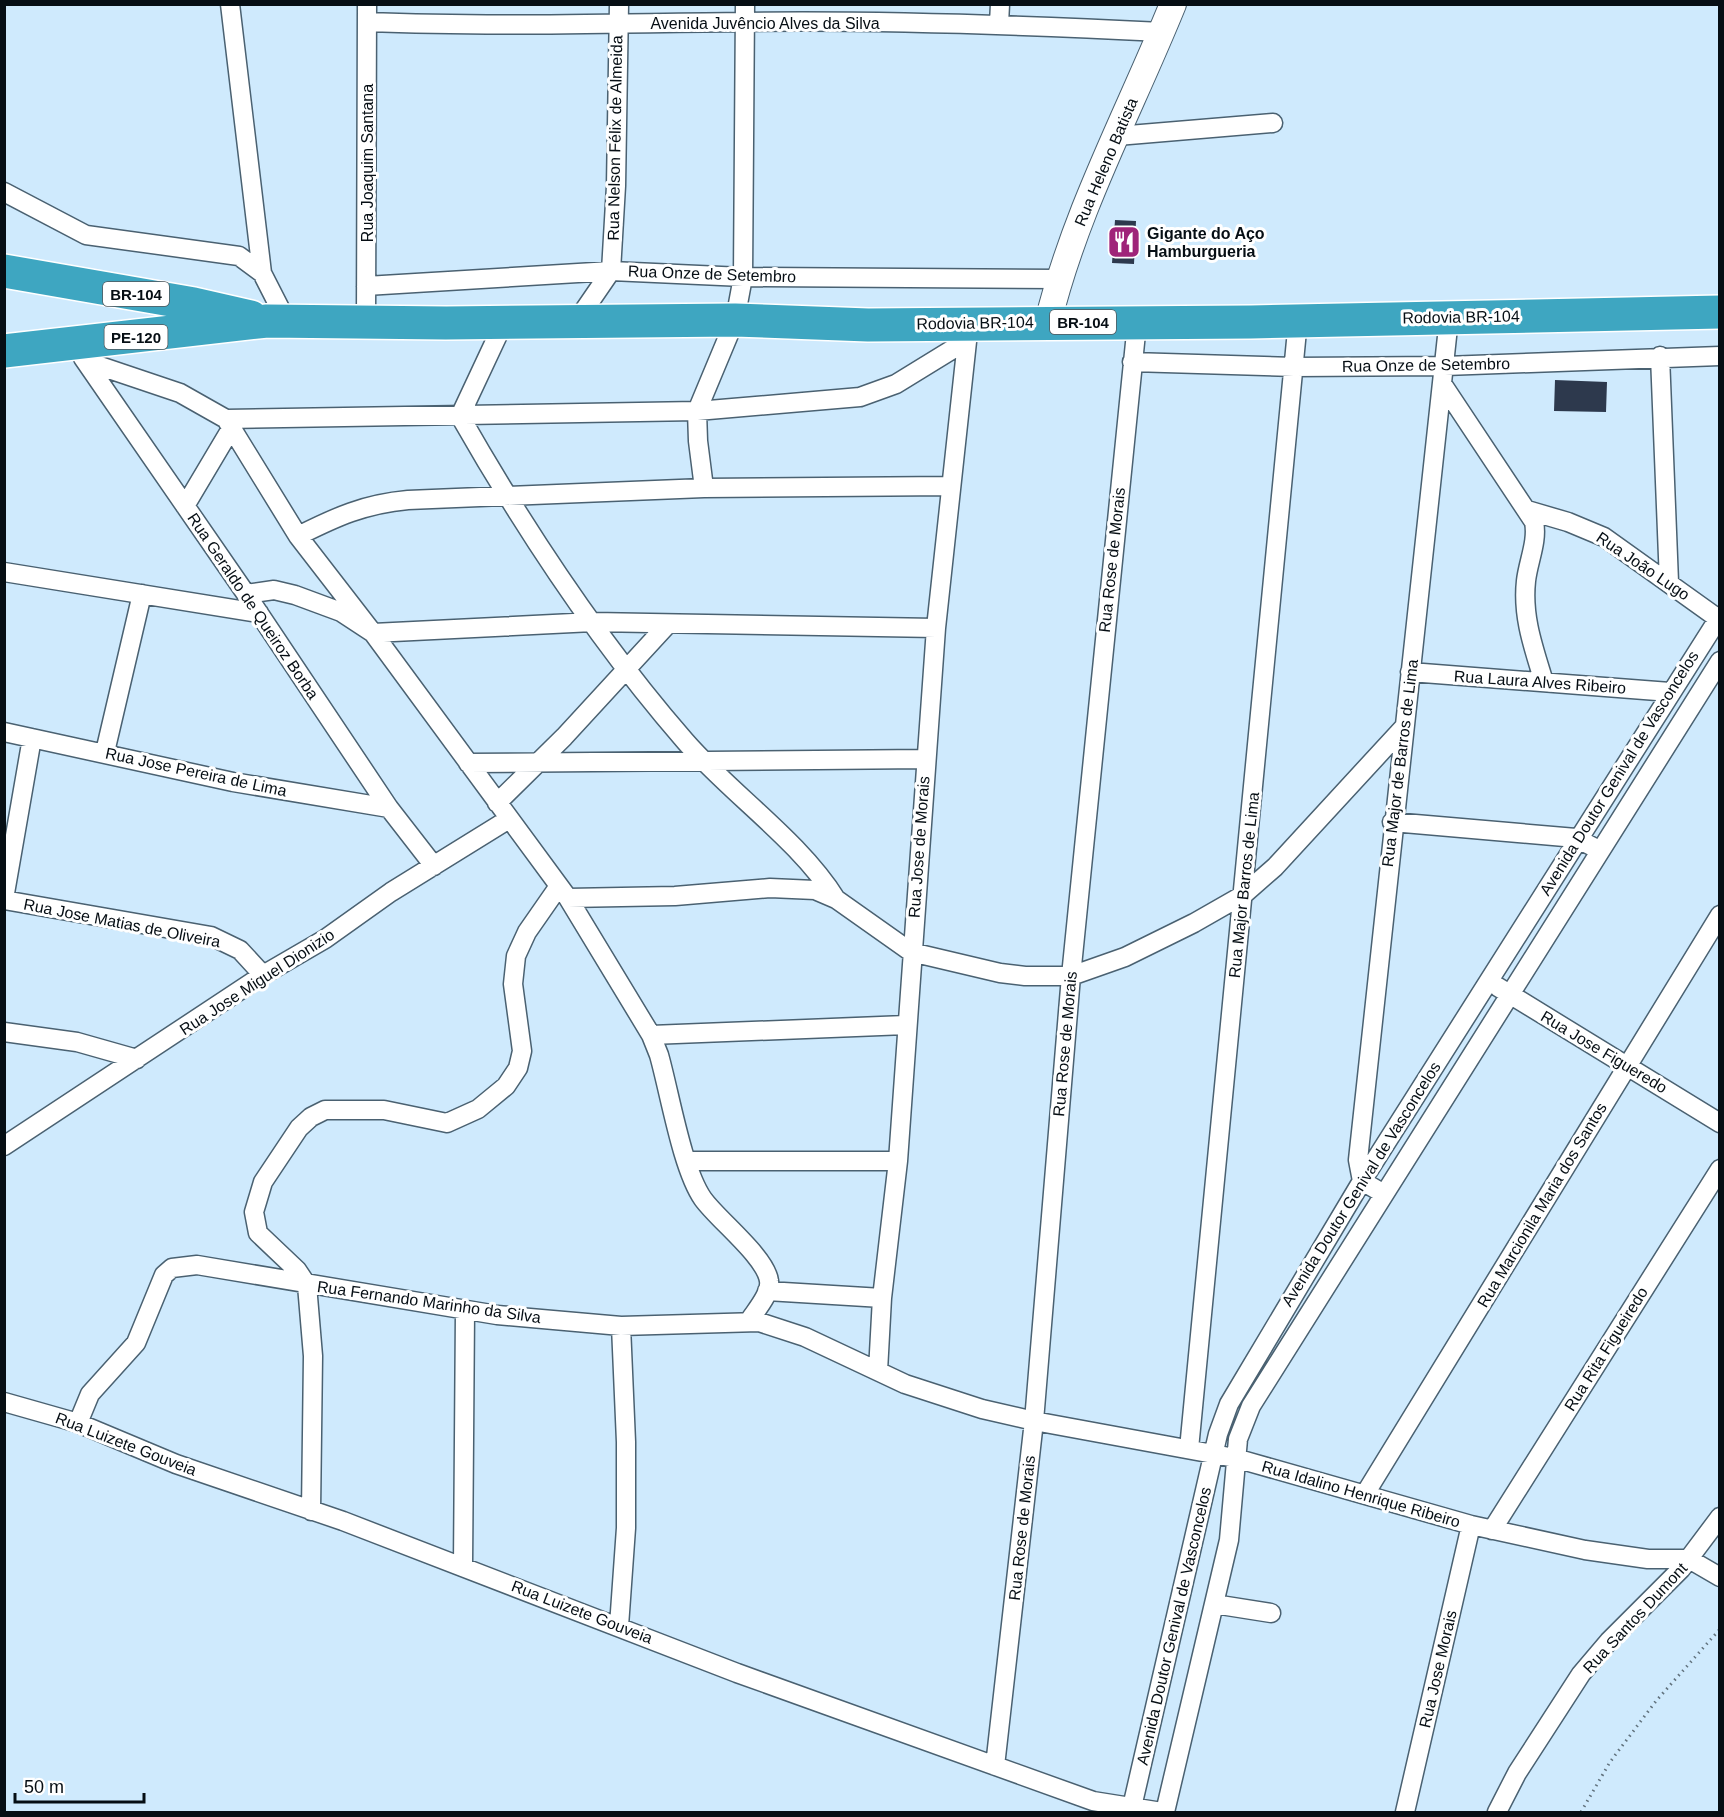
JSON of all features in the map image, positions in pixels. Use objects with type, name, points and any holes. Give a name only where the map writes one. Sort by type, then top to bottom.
[{"type":"highway","name":"BR-104","points":[[4,271],[277,321],[366,322]]},
{"type":"highway","name":"Rodovia BR-104","points":[[366,322],[735,320],[868,325],[968,332],[1048,322],[1298,321],[1719,312]]},
{"type":"highway","name":"PE-120","points":[[4,351],[79,353],[277,321]]},
{"type":"street","points":[[230,4],[262,273],[277,321]]},
{"type":"street","name":"Rua Nelson Félix de Almeida","points":[[611,271],[616,186],[619,4]]},
{"type":"street","points":[[999,24],[1000,4]]},
{"type":"street","name":"Rua Heleno Batista","points":[[1048,322],[1059,279],[1173,4]]},
{"type":"street","name":"Avenida Juvêncio Alves da Silva","points":[[367,13],[509,27],[618,25],[745,13],[875,13],[999,24],[1162,32]]},
{"type":"street","name":"Rua Joaquim Santana","points":[[366,322],[367,13]]},
{"type":"street","points":[[704,488],[697,411],[735,320],[743,277],[745,13]]},
{"type":"street","points":[[1117,136],[1273,123]]},
{"type":"street","points":[[4,192],[86,235],[239,256],[262,273]]},
{"type":"street","points":[[576,322],[611,271]]},
{"type":"street","name":"Rua Onze de Setembro","points":[[366,286],[611,271],[743,277],[1059,279]]},
{"type":"street","name":"Rua Major de Barros de Lima","points":[[1362,1181],[1358,1161],[1392,822],[1449,318]]},
{"type":"street","name":"Rua Major Barros de Lima","points":[[1189,1449],[1298,321]]},
{"type":"street","points":[[460,416],[504,322]]},
{"type":"street","name":"Rua Rose de Morais","points":[[995,1766],[1034,1421],[1071,976],[1137,322]]},
{"type":"street","points":[[229,423],[697,411],[860,397],[896,384],[968,332]]},
{"type":"street","name":"Rua Jose de Morais","points":[[878,1371],[882,1298],[898,1161],[911,952],[936,628],[968,332]]},
{"type":"street","points":[[79,353],[180,393],[229,423],[298,537],[373,633],[564,892],[651,1035],[662,1065],[687,1161],[703,1199],[738,1236],[766,1273],[769,1282],[767,1291],[749,1321]]},
{"type":"street","name":"Rua Geraldo de Queiroz Borba","points":[[79,353],[259,613],[389,808],[434,866]]},
{"type":"street","points":[[1660,356],[1669,582]]},
{"type":"street","name":"Rua Onze de Setembro","points":[[1132,362],[1294,367],[1445,366],[1660,356],[1719,356]]},
{"type":"street","points":[[1443,385],[1534,522],[1535,535],[1526,582],[1526,619],[1544,682]]},
{"type":"street","points":[[460,416],[507,497],[625,669],[702,760],[804,857],[836,898]]},
{"type":"street","points":[[184,506],[229,423]]},
{"type":"street","points":[[298,537],[340,515],[377,502],[704,488],[951,486]]},
{"type":"street","name":"Rua João Lugo","points":[[1527,510],[1568,522],[1604,537],[1719,618]]},
{"type":"street","points":[[4,572],[259,613]]},
{"type":"street","points":[[246,594],[274,590],[296,595],[340,612],[373,633],[593,622],[936,628]]},
{"type":"street","points":[[105,752],[142,594]]},
{"type":"street","name":"Avenida Doutor Genival de Vasconcelos","points":[[1132,1807],[1222,1418],[1236,1389],[1362,1181],[1489,981],[1576,838],[1719,618]]},
{"type":"street","points":[[497,803],[538,763],[668,624]]},
{"type":"street","name":"Avenida Doutor Genival de Vasconcelos","points":[[1163,1812],[1214,1604],[1233,1513],[1235,1458],[1240,1431],[1251,1406],[1508,993],[1719,661]]},
{"type":"street","name":"Rua Laura Alves Ribeiro","points":[[1410,672],[1670,692]]},
{"type":"street","points":[[310,1511],[313,1356],[307,1285],[297,1270],[262,1239],[256,1228],[255,1205],[263,1182],[299,1128],[311,1117],[325,1110],[384,1110],[447,1123],[478,1109],[506,1086],[518,1068],[522,1051],[513,984],[516,956],[527,932],[564,892],[675,896],[788,888],[815,890],[836,898],[911,952],[1008,974],[1071,976],[1125,957],[1194,923],[1243,895],[1275,867],[1403,728]]},
{"type":"street","name":"Rua Jose Pereira de Lima","points":[[4,732],[105,752],[223,780],[389,808]]},
{"type":"street","points":[[4,900],[32,738]]},
{"type":"street","points":[[468,763],[926,759]]},
{"type":"street","name":"Rua Jose Miguel Dionizio","points":[[4,1146],[263,975],[325,939],[391,892],[509,819]]},
{"type":"street","points":[[1392,822],[1576,838],[1599,850]]},
{"type":"street","name":"Rua Jose Matias de Oliveira","points":[[4,900],[211,936],[240,950],[263,975]]},
{"type":"street","name":"Rua Marcionila Maria dos Santos","points":[[1365,1494],[1719,915]]},
{"type":"street","name":"Rua Jose Figueredo","points":[[1489,981],[1719,1123]]},
{"type":"street","points":[[651,1035],[906,1026]]},
{"type":"street","points":[[4,1032],[77,1042],[137,1059]]},
{"type":"street","points":[[687,1161],[898,1161]]},
{"type":"street","name":"Rua Rita Figueiredo","points":[[1492,1530],[1719,1169]]},
{"type":"street","points":[[1362,1181],[1384,1194]]},
{"type":"street","name":"Rua Fernando Marinho da Silva","points":[[78,1422],[90,1394],[136,1343],[157,1286],[172,1268],[197,1264],[465,1311],[621,1326],[749,1321],[787,1329],[940,1397],[1034,1421]]},
{"type":"street","points":[[767,1291],[882,1298]]},
{"type":"street","points":[[464,1566],[465,1311]]},
{"type":"street","points":[[618,1626],[626,1528],[621,1326]]},
{"type":"street","name":"Rua Luizete Gouveia","points":[[4,1402],[78,1422],[176,1464],[464,1566],[737,1672],[1102,1804],[1163,1812]]},
{"type":"street","name":"Rua Idalino Henrique Ribeiro","points":[[1034,1421],[1235,1458],[1471,1525],[1585,1550],[1647,1559],[1689,1559]]},
{"type":"street","name":"Rua Santos Dumont","points":[[1497,1812],[1517,1773],[1581,1674],[1609,1641],[1666,1586],[1689,1559],[1719,1516]]},
{"type":"street","name":"Rua Jose Morais","points":[[1405,1812],[1471,1525]]},
{"type":"street","points":[[1689,1559],[1719,1577]]},
{"type":"street","points":[[1214,1604],[1271,1613]]},
{"type":"path","points":[[1581,1812],[1610,1762],[1656,1701],[1719,1629]]},
{"type":"building","name":"Gigante do Aço Hamburgueria","points":[[1115,220],[1136,221],[1134,264],[1112,263]]},
{"type":"building","points":[[1555,380],[1607,382],[1606,412],[1554,411]]},
{"type":"place","name":"Gigante do Aço Hamburgueria","points":[[1124,242]]}]
